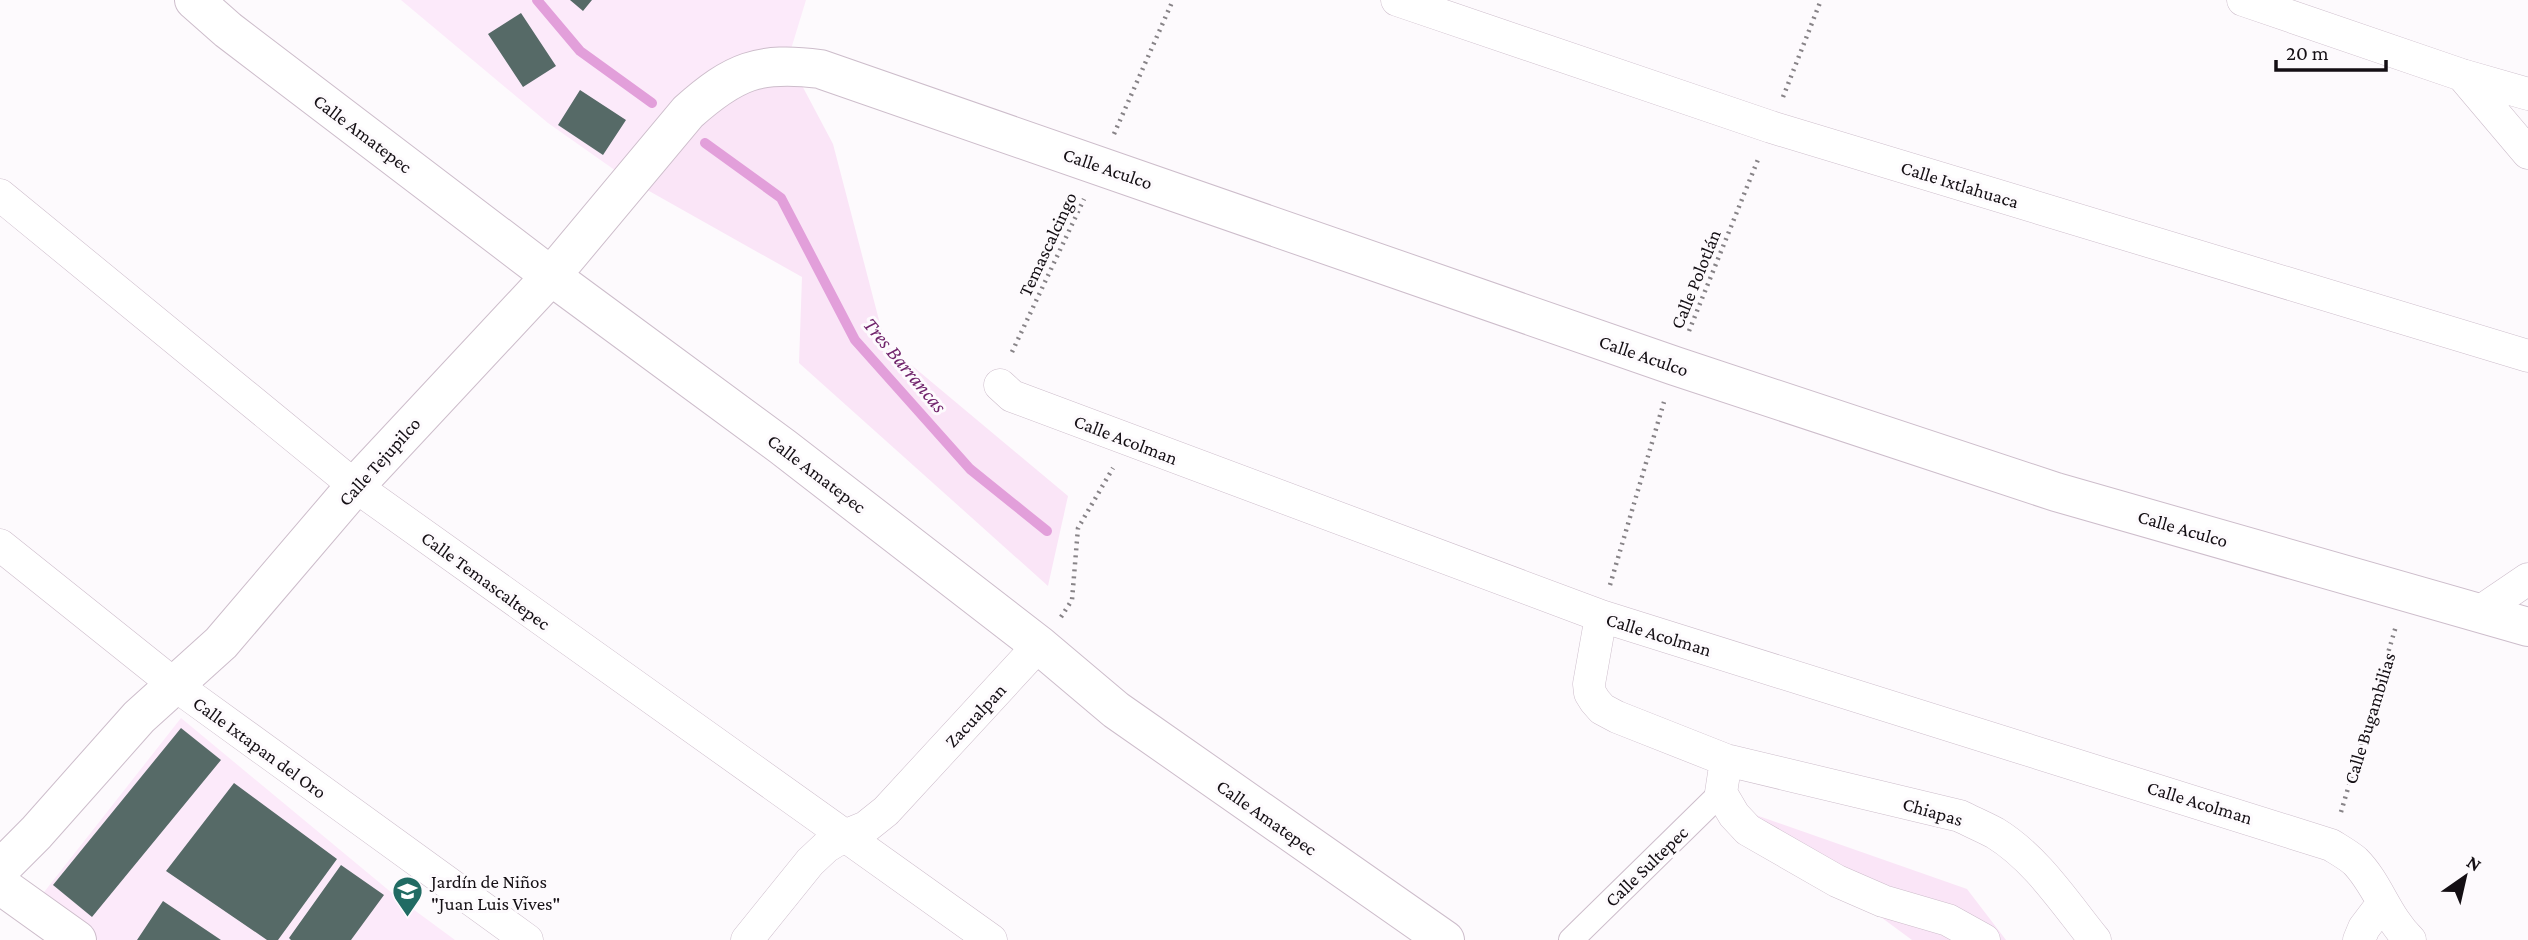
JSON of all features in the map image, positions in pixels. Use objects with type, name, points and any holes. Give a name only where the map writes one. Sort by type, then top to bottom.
[{"type":"street","name":"Calle Amatepec","points":[[194,0],[228,30],[551,276],[783,447],[1039,645],[1116,710],[1445,940]]},
{"type":"street","name":"Calle Ixtlahuaca","points":[[1396,0],[1771,127],[2528,356]]},
{"type":"street","points":[[2243,0],[2462,75],[2528,94]]},
{"type":"street","name":"Calle Aculco","points":[[767,67],[788,65],[820,69],[1675,366],[2056,492],[2528,626]]},
{"type":"street","name":"Calle Tejupilco","points":[[0,869],[36,833],[139,717],[221,643],[355,486],[551,276],[688,112],[713,90],[744,74],[767,67]]},
{"type":"street","points":[[2462,75],[2528,153]]},
{"type":"street","name":"Calle Temascaltepec","points":[[0,195],[355,486],[991,940]]},
{"type":"street","name":"Calle Acolman","points":[[1000,385],[1012,396],[1129,441],[1601,616],[2331,845],[2353,860],[2367,875],[2396,927],[2410,940]]},
{"type":"street","name":"Calle Ixtapan del Oro","points":[[0,545],[175,685],[527,940]]},
{"type":"street","points":[[2478,613],[2528,579]]},
{"type":"street","name":"Chiapas","points":[[1601,616],[1589,684],[1590,693],[1602,709],[1726,760],[1960,816],[1996,834],[2039,871],[2095,940]]},
{"type":"street","name":"Zacualpan","points":[[747,940],[810,862],[826,847],[866,827],[886,811],[1039,645]]},
{"type":"street","points":[[1726,760],[1721,793],[1734,815],[1748,830],[1825,875],[1884,901],[1948,920],[1984,940]]},
{"type":"street","name":"Calle Sultepec","points":[[1572,940],[1721,793]]},
{"type":"street","points":[[0,885],[77,940]]},
{"type":"street","points":[[2359,940],[2364,928],[2383,903]]},
{"type":"path","name":"Temascalcingo","points":[[1000,385],[1000,378],[1100,165],[1173,0]]},
{"type":"path","name":"Calle Polotlán","points":[[1601,616],[1675,366],[1821,0]]},
{"type":"path","points":[[1039,645],[1072,600],[1078,528],[1129,441]]},
{"type":"path","name":"Calle Bugambilias","points":[[2331,845],[2407,592]]},
{"type":"shaded area","points":[[401,0],[806,0],[788,59],[626,178],[548,123]]},
{"type":"shaded area","points":[[788,59],[833,144],[885,343],[1068,496],[1048,586],[799,363],[802,277],[626,178]]},
{"type":"shaded area","points":[[181,718],[398,898],[455,940],[98,940],[37,901]]},
{"type":"shaded area","points":[[1730,806],[1967,889],[2006,940],[1912,940]]},
{"type":"building","points":[[570,0],[592,0],[583,11]]},
{"type":"building","points":[[521,13],[556,66],[523,87],[488,34]]},
{"type":"building","points":[[580,90],[626,120],[603,155],[558,125]]},
{"type":"building","points":[[181,728],[221,760],[92,917],[53,885]]},
{"type":"building","points":[[234,783],[337,859],[278,940],[267,940],[166,871]]},
{"type":"building","points":[[341,865],[384,895],[351,940],[291,940],[289,938]]},
{"type":"building","points":[[163,901],[221,940],[137,940]]},
{"type":"waterway","name":"Tres Barrancas","points":[[537,0],[580,51],[652,103]]},
{"type":"waterway","name":"Tres Barrancas","points":[[705,143],[781,198],[855,340],[970,469],[1047,531]]},
{"type":"place","name":"Jardín de Niños \"Juan Luis Vives\"","points":[[408,919]]}]
